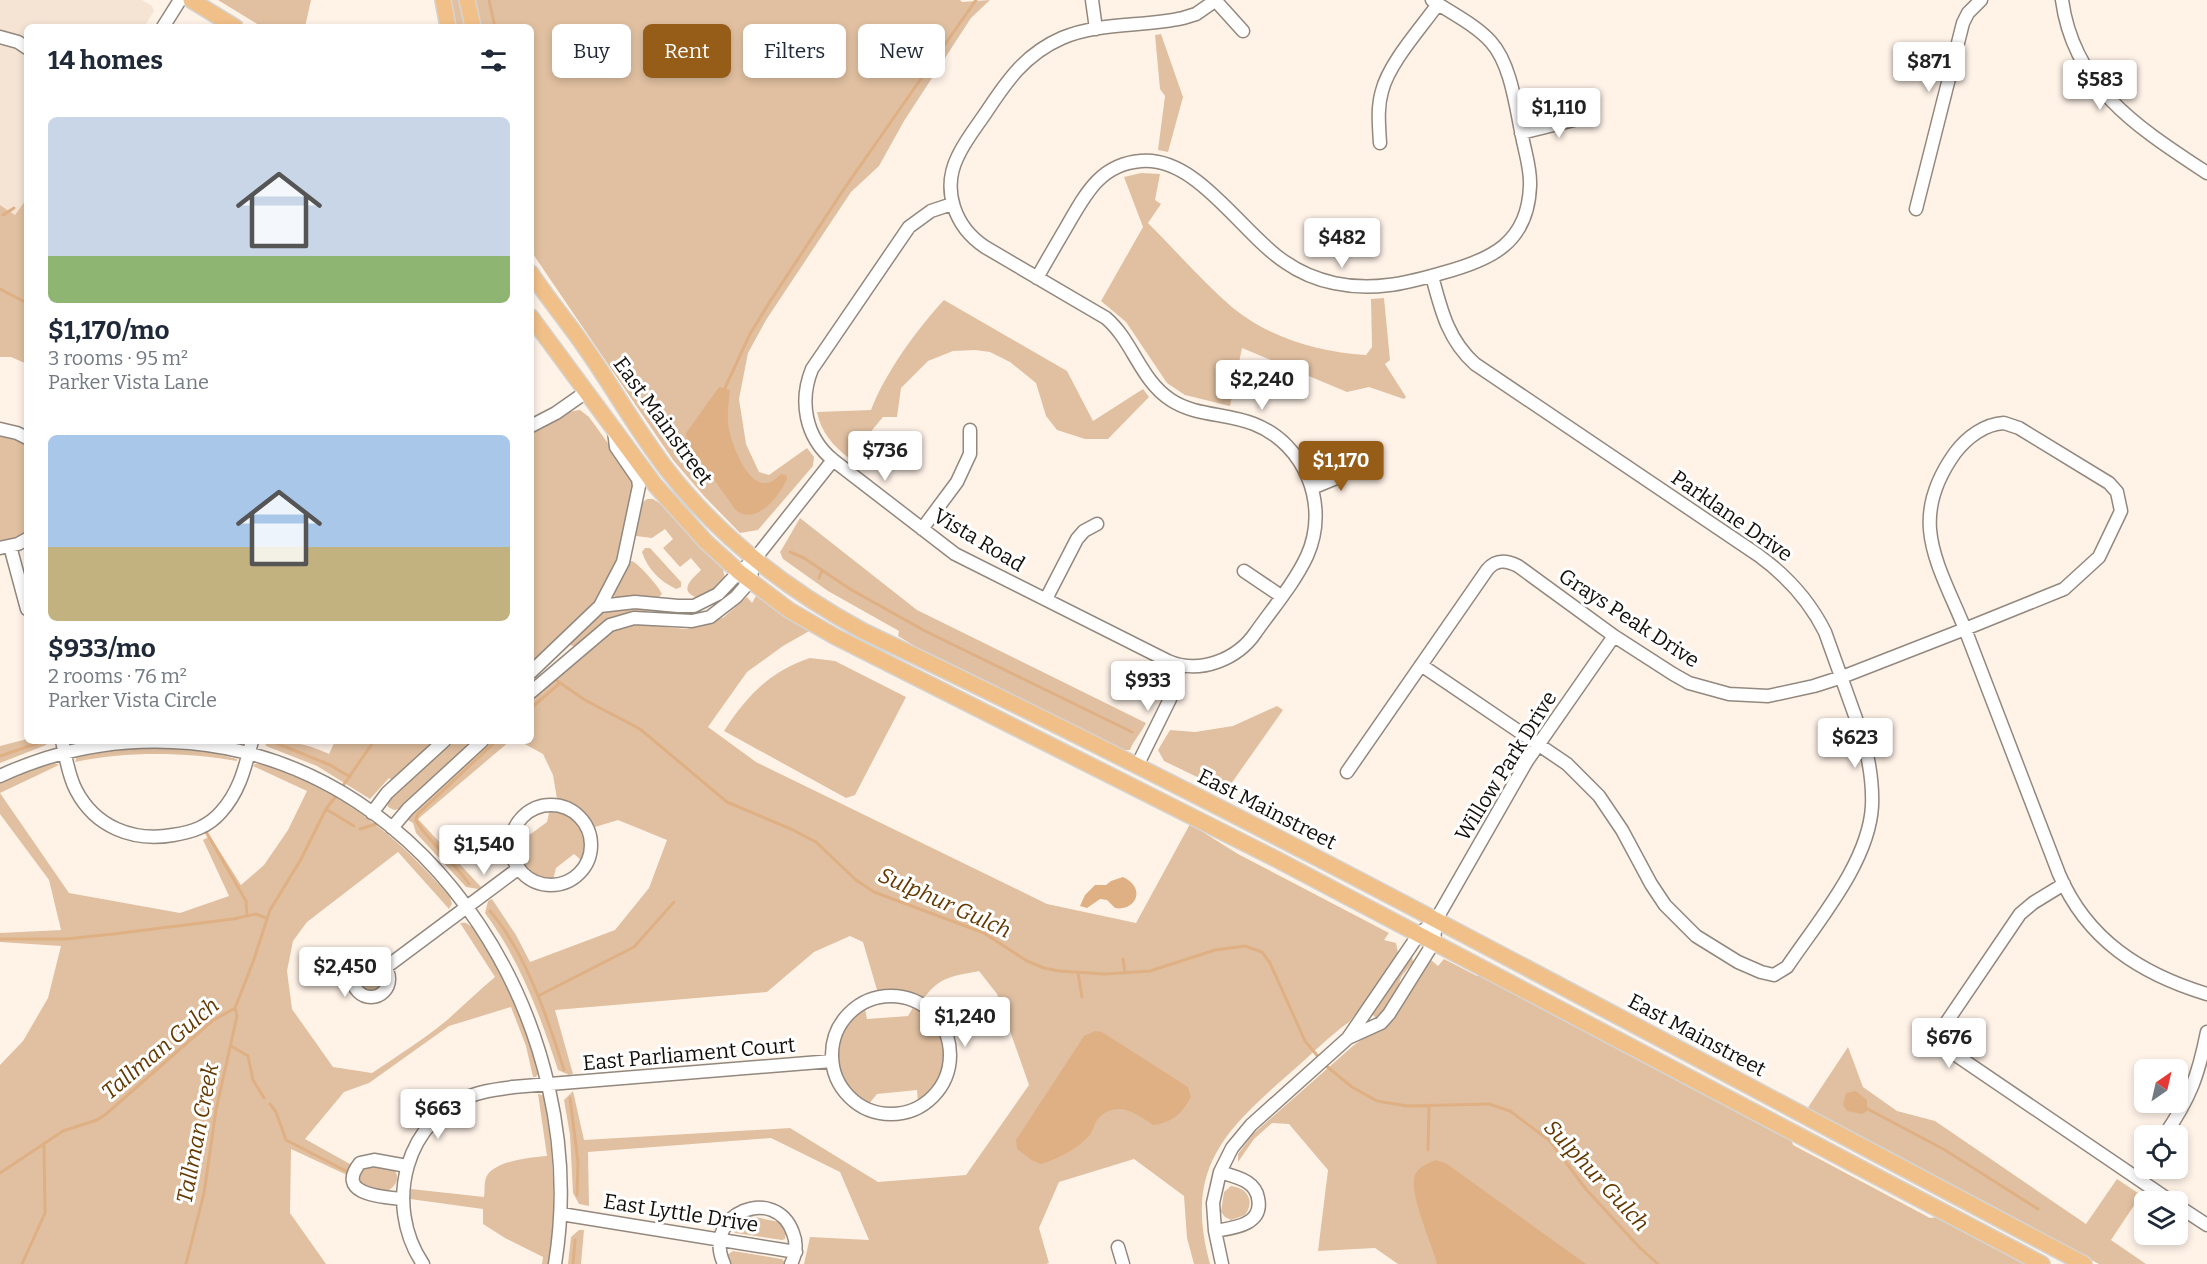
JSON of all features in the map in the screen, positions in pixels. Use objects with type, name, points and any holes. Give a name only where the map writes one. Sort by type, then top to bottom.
[{"type":"main road","points":[[191,0],[230,24]]},
{"type":"main road","points":[[444,0],[448,24]]},
{"type":"main road","points":[[467,0],[472,24]]},
{"type":"main road","name":"East Mainstreet","points":[[534,277],[585,347],[667,470],[714,524],[754,560],[813,602],[863,631],[1137,766],[1436,920],[2084,1264]]},
{"type":"main road","name":"East Mainstreet","points":[[534,321],[676,511],[744,577],[789,610],[834,636],[1183,811],[1419,934],[2042,1264]]},
{"type":"street","points":[[165,24],[180,0]]},
{"type":"street","points":[[1092,0],[1096,29]]},
{"type":"street","points":[[1137,766],[1170,699],[1180,665],[1196,666],[1213,663],[1236,653],[1250,641],[1302,565],[1312,541],[1315,517],[1312,488],[1297,457],[1279,437],[1250,422],[1184,406],[1168,398],[1154,385],[1111,322],[976,240],[962,224],[952,204],[951,179],[956,158],[1016,70],[1032,56],[1060,39],[1096,29],[1183,18],[1196,14],[1215,0],[1243,31]]},
{"type":"street","points":[[1916,209],[1963,23],[1968,13],[1981,0]]},
{"type":"street","points":[[2062,0],[2073,44],[2086,69],[2106,96],[2141,128],[2207,173]]},
{"type":"street","points":[[1037,278],[1092,184],[1115,167],[1130,162],[1149,160],[1173,165],[1186,172],[1276,256],[1314,277],[1335,283],[1370,287],[1402,284],[1432,276],[1487,258],[1499,250],[1518,228],[1526,210],[1530,186],[1521,133],[1506,69],[1496,49],[1483,35],[1435,2],[1385,81],[1378,112],[1380,143]]},
{"type":"street","points":[[0,37],[24,46]]},
{"type":"street","points":[[1521,133],[1590,116]]},
{"type":"street","name":"Vista Road","points":[[952,204],[931,211],[909,226],[812,369],[805,394],[807,420],[819,447],[922,530],[966,560],[1180,665]]},
{"type":"street","name":"Parklane Drive","points":[[1421,665],[1567,764],[1599,796],[1665,904],[1696,936],[1738,962],[1774,975],[1787,967],[1854,866],[1869,827],[1872,791],[1867,754],[1842,677],[1817,616],[1804,598],[1775,568],[1484,371],[1467,357],[1449,331],[1432,276]]},
{"type":"street","points":[[534,424],[556,413],[586,392]]},
{"type":"street","points":[[1965,629],[2064,589],[2099,557],[2121,511],[2117,492],[2109,483],[2019,428],[2004,423],[1989,425],[1958,448],[1937,484],[1928,518],[1929,536],[1936,559],[2064,884],[2074,902],[2093,927],[2128,959],[2167,980],[2207,994]]},
{"type":"street","points":[[0,429],[24,436]]},
{"type":"street","points":[[922,530],[957,482],[970,454],[970,430]]},
{"type":"street","points":[[534,669],[600,606],[623,562],[639,486],[638,479],[616,447],[614,431]]},
{"type":"street","points":[[534,690],[603,630],[618,622],[634,618],[682,621],[710,617],[728,605],[754,560],[833,460]]},
{"type":"street","points":[[1312,488],[1339,477],[1350,466]]},
{"type":"street","points":[[1046,599],[1077,539],[1084,531],[1097,524]]},
{"type":"street","points":[[24,540],[5,547],[24,601]]},
{"type":"street","name":"Grays Peak Drive","points":[[1347,772],[1486,570],[1499,562],[1507,561],[1518,566],[1614,636],[1689,682],[1729,694],[1768,696],[1814,686],[1965,629]]},
{"type":"street","points":[[1244,571],[1281,596]]},
{"type":"street","points":[[600,606],[634,602],[694,606],[744,577]]},
{"type":"street","name":"Willow Park Drive","points":[[1348,1038],[1419,934],[1436,920],[1538,744],[1614,636]]},
{"type":"street","points":[[0,776],[63,747],[108,744]]},
{"type":"street","points":[[191,744],[250,747],[325,784],[372,813],[392,828],[429,863],[490,942],[513,983],[534,1033],[549,1085],[558,1141],[561,1214],[555,1264]]},
{"type":"street","points":[[372,813],[387,793],[441,744]]},
{"type":"street","points":[[392,828],[408,809],[479,744]]},
{"type":"street","points":[[63,747],[76,790],[95,815],[120,831],[138,837],[153,838],[192,831],[213,820],[237,789],[250,747]]},
{"type":"street","points":[[554,805],[573,812],[583,821],[589,833],[590,854],[585,867],[575,877],[562,883],[542,883],[529,877],[519,868],[512,849],[513,835],[518,822],[528,813],[540,807],[554,805]]},
{"type":"street","points":[[386,968],[519,868]]},
{"type":"street","points":[[2064,884],[2033,903],[2015,921],[1944,1026],[1937,1040],[1950,1052],[2134,1176]]},
{"type":"street","name":"Willow Park Drive","points":[[1222,1264],[1215,1231],[1213,1203],[1220,1172],[1230,1150],[1242,1134],[1348,1038],[1384,1019],[1434,942],[1436,920]]},
{"type":"street","points":[[887,996],[915,1001],[933,1014],[945,1031],[951,1052],[946,1079],[934,1096],[918,1108],[899,1114],[879,1113],[854,1101],[838,1080],[832,1060],[834,1039],[844,1020],[866,1002],[887,996]]},
{"type":"street","points":[[2171,1125],[2188,1097],[2204,1059],[2207,1032]]},
{"type":"street","name":"East Parliament Court","points":[[423,1264],[409,1238],[402,1198],[407,1167],[417,1144],[430,1125],[448,1109],[462,1101],[477,1094],[502,1088],[832,1060]]},
{"type":"street","points":[[402,1198],[362,1192],[354,1183],[353,1175],[360,1163],[368,1160],[407,1167]]},
{"type":"street","points":[[1215,1231],[1238,1227],[1249,1222],[1256,1214],[1258,1206],[1258,1195],[1254,1188],[1247,1182],[1220,1172]]},
{"type":"street","points":[[2139,1179],[2156,1191]]},
{"type":"street","points":[[724,1264],[720,1239],[726,1225],[737,1214],[752,1208],[768,1209],[782,1216],[792,1228],[796,1251],[791,1264]]},
{"type":"street","points":[[2188,1213],[2207,1225]]},
{"type":"street","name":"East Lyttle Drive","points":[[561,1214],[796,1251]]},
{"type":"street","points":[[1118,1247],[1123,1264]]},
{"type":"shaded area","points":[[0,0],[142,0],[152,6],[154,11],[146,24],[24,24],[24,202],[15,215],[0,205]]},
{"type":"shaded area","points":[[218,0],[311,0],[306,24],[257,24]]},
{"type":"shaded area","points":[[450,0],[461,0],[465,24],[454,24]]},
{"type":"shaded area","points":[[475,0],[960,0],[962,2],[990,0],[971,18],[945,58],[945,24],[858,24],[858,78],[932,78],[879,166],[851,192],[766,320],[748,353],[739,399],[746,444],[759,472],[769,475],[807,448],[814,457],[813,466],[758,530],[740,533],[673,460],[534,255],[534,24],[479,24]]},
{"type":"shaded area","points":[[1161,34],[1183,97],[1168,152],[1158,150],[1165,96],[1160,89],[1155,35]]},
{"type":"shaded area","points":[[1141,173],[1160,174],[1155,200],[1161,204],[1148,223],[1222,298],[1263,328],[1313,347],[1366,355],[1372,347],[1371,299],[1384,298],[1390,360],[1385,364],[1406,397],[1404,399],[1369,387],[1347,392],[1242,348],[1230,406],[1185,395],[1167,383],[1126,322],[1101,301],[1143,227],[1124,177]]},
{"type":"shaded area","points":[[24,202],[24,363],[11,357],[0,357],[0,205],[15,215]]},
{"type":"shaded area","points":[[944,300],[1067,371],[1093,421],[1143,389],[1149,397],[1108,439],[1085,439],[1057,430],[1046,416],[1036,383],[1010,362],[990,352],[953,351],[928,361],[901,388],[897,417],[883,417],[849,458],[828,438],[817,412],[871,410],[903,352]]},
{"type":"shaded area","points":[[719,387],[730,390],[729,430],[745,469],[758,482],[770,482],[781,474],[786,475],[787,479],[779,494],[766,508],[750,515],[742,514],[735,509],[687,442],[686,433]]},
{"type":"shaded area","points":[[580,410],[589,417],[631,475],[633,482],[622,553],[595,604],[534,660],[534,429]]},
{"type":"shaded area","points":[[0,434],[24,442],[24,536],[0,543]]},
{"type":"shaded area","points":[[647,499],[653,499],[661,504],[723,568],[725,579],[719,588],[698,598],[688,592],[688,585],[701,570],[691,558],[680,567],[663,548],[673,539],[665,529],[652,538],[636,536],[634,532],[640,504]]},
{"type":"shaded area","points":[[800,518],[917,610],[1146,723],[1130,750],[1121,750],[921,650],[898,636],[899,631],[828,591],[783,559],[780,552]]},
{"type":"shaded area","points":[[645,548],[650,548],[681,582],[681,587],[676,589],[655,574],[642,552]]},
{"type":"shaded area","points":[[632,561],[644,571],[662,594],[657,599],[616,600],[613,592],[629,562]]},
{"type":"shaded area","points":[[756,596],[811,630],[783,646],[747,672],[708,727],[756,762],[1047,904],[1136,923],[1190,824],[1238,854],[1389,933],[1384,940],[1396,943],[1398,953],[1349,1022],[1266,1094],[1228,1134],[1215,1155],[1206,1177],[1202,1202],[1203,1231],[1210,1264],[1194,1264],[1187,1238],[1184,1196],[1134,1159],[1059,1182],[1039,1228],[1049,1263],[1046,1264],[804,1264],[810,1237],[869,1240],[840,1172],[771,1138],[588,1152],[589,1206],[579,1204],[573,1193],[570,1135],[564,1100],[573,1091],[584,1140],[790,1128],[878,1182],[966,1175],[1029,1085],[997,994],[979,971],[942,981],[924,998],[899,989],[877,990],[863,942],[850,936],[814,952],[767,992],[555,1010],[573,1074],[569,1075],[558,1070],[519,969],[485,913],[488,901],[492,899],[516,935],[530,962],[615,930],[649,888],[667,840],[618,820],[595,827],[579,808],[557,799],[553,775],[543,754],[525,744],[534,744],[534,696],[610,630],[632,624],[686,629],[724,617],[747,597],[752,603]]},
{"type":"shaded area","points":[[622,607],[656,609],[620,617],[603,626],[576,647],[570,645],[570,640],[602,612]]},
{"type":"shaded area","points":[[810,658],[835,661],[906,697],[855,795],[846,798],[724,731],[750,696],[760,687],[783,670]]},
{"type":"shaded area","points":[[1277,706],[1283,710],[1226,791],[1164,761],[1158,750],[1170,730],[1195,732],[1233,726]]},
{"type":"shaded area","points":[[24,740],[24,744],[46,744],[0,763],[0,746]]},
{"type":"shaded area","points":[[266,744],[301,744],[329,754],[334,744],[432,744],[393,781],[389,778],[370,799],[317,766]]},
{"type":"shaded area","points":[[450,744],[471,744],[400,809],[394,810],[388,807],[387,799]]},
{"type":"shaded area","points":[[487,744],[506,744],[418,819],[481,887],[478,889],[466,887],[416,833],[413,823],[408,820],[410,815]]},
{"type":"shaded area","points":[[150,747],[210,752],[237,759],[237,761],[197,756],[135,754],[75,762],[77,756],[95,752]]},
{"type":"shaded area","points":[[53,762],[59,765],[0,793],[0,783]]},
{"type":"shaded area","points":[[255,764],[272,767],[313,785],[357,811],[397,842],[450,897],[452,904],[449,909],[398,852],[307,922],[293,941],[287,971],[292,1009],[333,1067],[372,1073],[446,1021],[495,977],[460,923],[467,923],[483,942],[515,1002],[539,1073],[533,1077],[526,1046],[511,1007],[449,1026],[369,1083],[344,1092],[305,1139],[350,1164],[347,1175],[291,1149],[290,1213],[326,1264],[0,1264],[0,1065],[23,1041],[48,998],[61,946],[0,942],[0,933],[61,930],[49,880],[0,814],[0,793],[69,893],[180,913],[229,896],[203,840],[210,836],[241,885],[264,865],[288,830],[307,791],[253,766]]},
{"type":"shaded area","points":[[550,809],[560,810],[576,818],[585,834],[586,842],[581,860],[574,854],[556,868],[553,880],[544,880],[536,877],[522,864],[515,846],[516,837],[521,829],[528,836],[547,822]]},
{"type":"shaded area","points":[[1123,877],[1131,882],[1136,893],[1128,907],[1115,908],[1107,900],[1100,899],[1087,908],[1080,906],[1085,895],[1095,885],[1106,885]]},
{"type":"shaded area","points":[[1409,957],[1412,957],[1413,962],[1401,977],[1395,997],[1377,1019],[1373,1015],[1373,1010]]},
{"type":"shaded area","points":[[1430,959],[1438,966],[1444,959],[1477,976],[1480,974],[1791,1138],[1793,1145],[1930,1218],[1938,1217],[2028,1264],[1398,1264],[1375,1248],[1318,1251],[1328,1170],[1289,1124],[1272,1123],[1254,1139],[1238,1162],[1238,1154],[1253,1134],[1354,1045],[1386,1023]]},
{"type":"shaded area","points":[[371,965],[381,969],[385,979],[381,989],[371,993],[361,989],[357,979],[361,969]]},
{"type":"shaded area","points":[[914,1006],[927,1013],[937,1024],[943,1037],[946,1051],[945,1066],[940,1080],[921,1102],[918,1102],[917,1090],[877,1094],[868,1105],[865,1104],[853,1094],[839,1071],[838,1045],[843,1032],[860,1009],[865,1009],[867,1019],[908,1016]]},
{"type":"shaded area","points":[[1095,1031],[1102,1032],[1188,1087],[1191,1097],[1176,1116],[1166,1122],[1153,1125],[1132,1112],[1111,1110],[1097,1120],[1091,1133],[1076,1147],[1041,1164],[1033,1161],[1017,1149],[1016,1140],[1084,1036]]},
{"type":"shaded area","points":[[1848,1047],[1863,1087],[1897,1111],[1935,1121],[2086,1224],[2117,1179],[2135,1191],[2134,1206],[2111,1240],[2146,1264],[2099,1264],[1807,1109]]},
{"type":"shaded area","points":[[1856,1091],[1867,1100],[1867,1111],[1862,1114],[1847,1111],[1843,1105],[1846,1093]]},
{"type":"shaded area","points":[[538,1094],[545,1096],[552,1159],[553,1221],[549,1264],[542,1264],[543,1257],[483,1224],[483,1209],[410,1199],[411,1189],[484,1197],[486,1178],[496,1168],[513,1161],[547,1156]]},
{"type":"shaded area","points":[[1436,1160],[1447,1164],[1586,1264],[1437,1264],[1414,1191],[1416,1173],[1420,1168]]},
{"type":"shaded area","points":[[365,1165],[389,1167],[397,1174],[396,1183],[388,1191],[382,1192],[376,1192],[359,1184],[357,1176]]},
{"type":"shaded area","points":[[1231,1186],[1246,1192],[1249,1205],[1245,1215],[1231,1220],[1221,1212],[1224,1192]]},
{"type":"shaded area","points":[[746,1215],[779,1222],[786,1231],[785,1239],[735,1233],[732,1226]]},
{"type":"shaded area","points":[[579,1230],[584,1230],[581,1264],[568,1264],[571,1237]]},
{"type":"shaded area","points":[[733,1251],[782,1259],[785,1262],[784,1264],[730,1264],[727,1255]]},
{"type":"waterway","points":[[489,0],[494,24]]},
{"type":"waterway","points":[[724,390],[750,334],[769,303],[844,189],[976,0]]},
{"type":"waterway","points":[[3,215],[14,208]]},
{"type":"waterway","name":"Sulphur Gulch","points":[[0,289],[24,301]]},
{"type":"waterway","points":[[790,552],[804,558],[850,589],[925,631],[1132,732]]},
{"type":"waterway","points":[[819,578],[822,570]]},
{"type":"waterway","name":"Sulphur Gulch","points":[[553,678],[585,700],[640,729],[727,802],[816,842],[856,880],[874,892],[984,933],[1027,961],[1044,968],[1105,974],[1150,971],[1215,950],[1245,946],[1262,952],[1270,963],[1305,1041],[1321,1060]]},
{"type":"waterway","points":[[534,705],[560,683]]},
{"type":"waterway","points":[[0,756],[35,744]]},
{"type":"waterway","points":[[278,744],[330,765],[350,777]]},
{"type":"waterway","name":"Tallman Gulch","points":[[340,790],[372,744]]},
{"type":"waterway","points":[[469,884],[423,831],[416,819],[418,814],[493,744]]},
{"type":"waterway","name":"Tallman Gulch","points":[[0,1173],[63,1131],[97,1120],[106,1114],[212,1021],[235,1008],[270,910],[300,861],[326,809],[336,796]]},
{"type":"waterway","points":[[326,809],[354,826]]},
{"type":"waterway","points":[[360,829],[376,824]]},
{"type":"waterway","points":[[205,830],[246,901],[247,915]]},
{"type":"waterway","points":[[538,996],[634,947],[674,902]]},
{"type":"waterway","points":[[490,911],[503,927],[525,965],[551,1029],[564,1070]]},
{"type":"waterway","points":[[0,939],[66,939],[233,919],[256,914],[266,918]]},
{"type":"waterway","points":[[1123,959],[1125,973]]},
{"type":"waterway","points":[[1078,973],[1082,997]]},
{"type":"waterway","name":"Tallman Creek","points":[[186,1264],[204,1193],[216,1110],[237,1016],[235,1008]]},
{"type":"waterway","points":[[231,1046],[248,1056],[253,1080],[264,1098]]},
{"type":"waterway","name":"Sulphur Gulch","points":[[1325,1065],[1352,1087],[1377,1101],[1407,1106],[1489,1104],[1510,1111],[1550,1141],[1585,1188],[1640,1248],[1658,1264]]},
{"type":"waterway","points":[[570,1098],[578,1162],[577,1195]]},
{"type":"waterway","points":[[270,1104],[276,1112],[286,1140],[348,1172]]},
{"type":"waterway","points":[[1428,1150],[1429,1105]]},
{"type":"waterway","points":[[1864,1107],[1945,1150],[2038,1209]]},
{"type":"waterway","points":[[22,1264],[45,1213],[44,1143]]},
{"type":"waterway","points":[[573,1264],[575,1240]]}]
